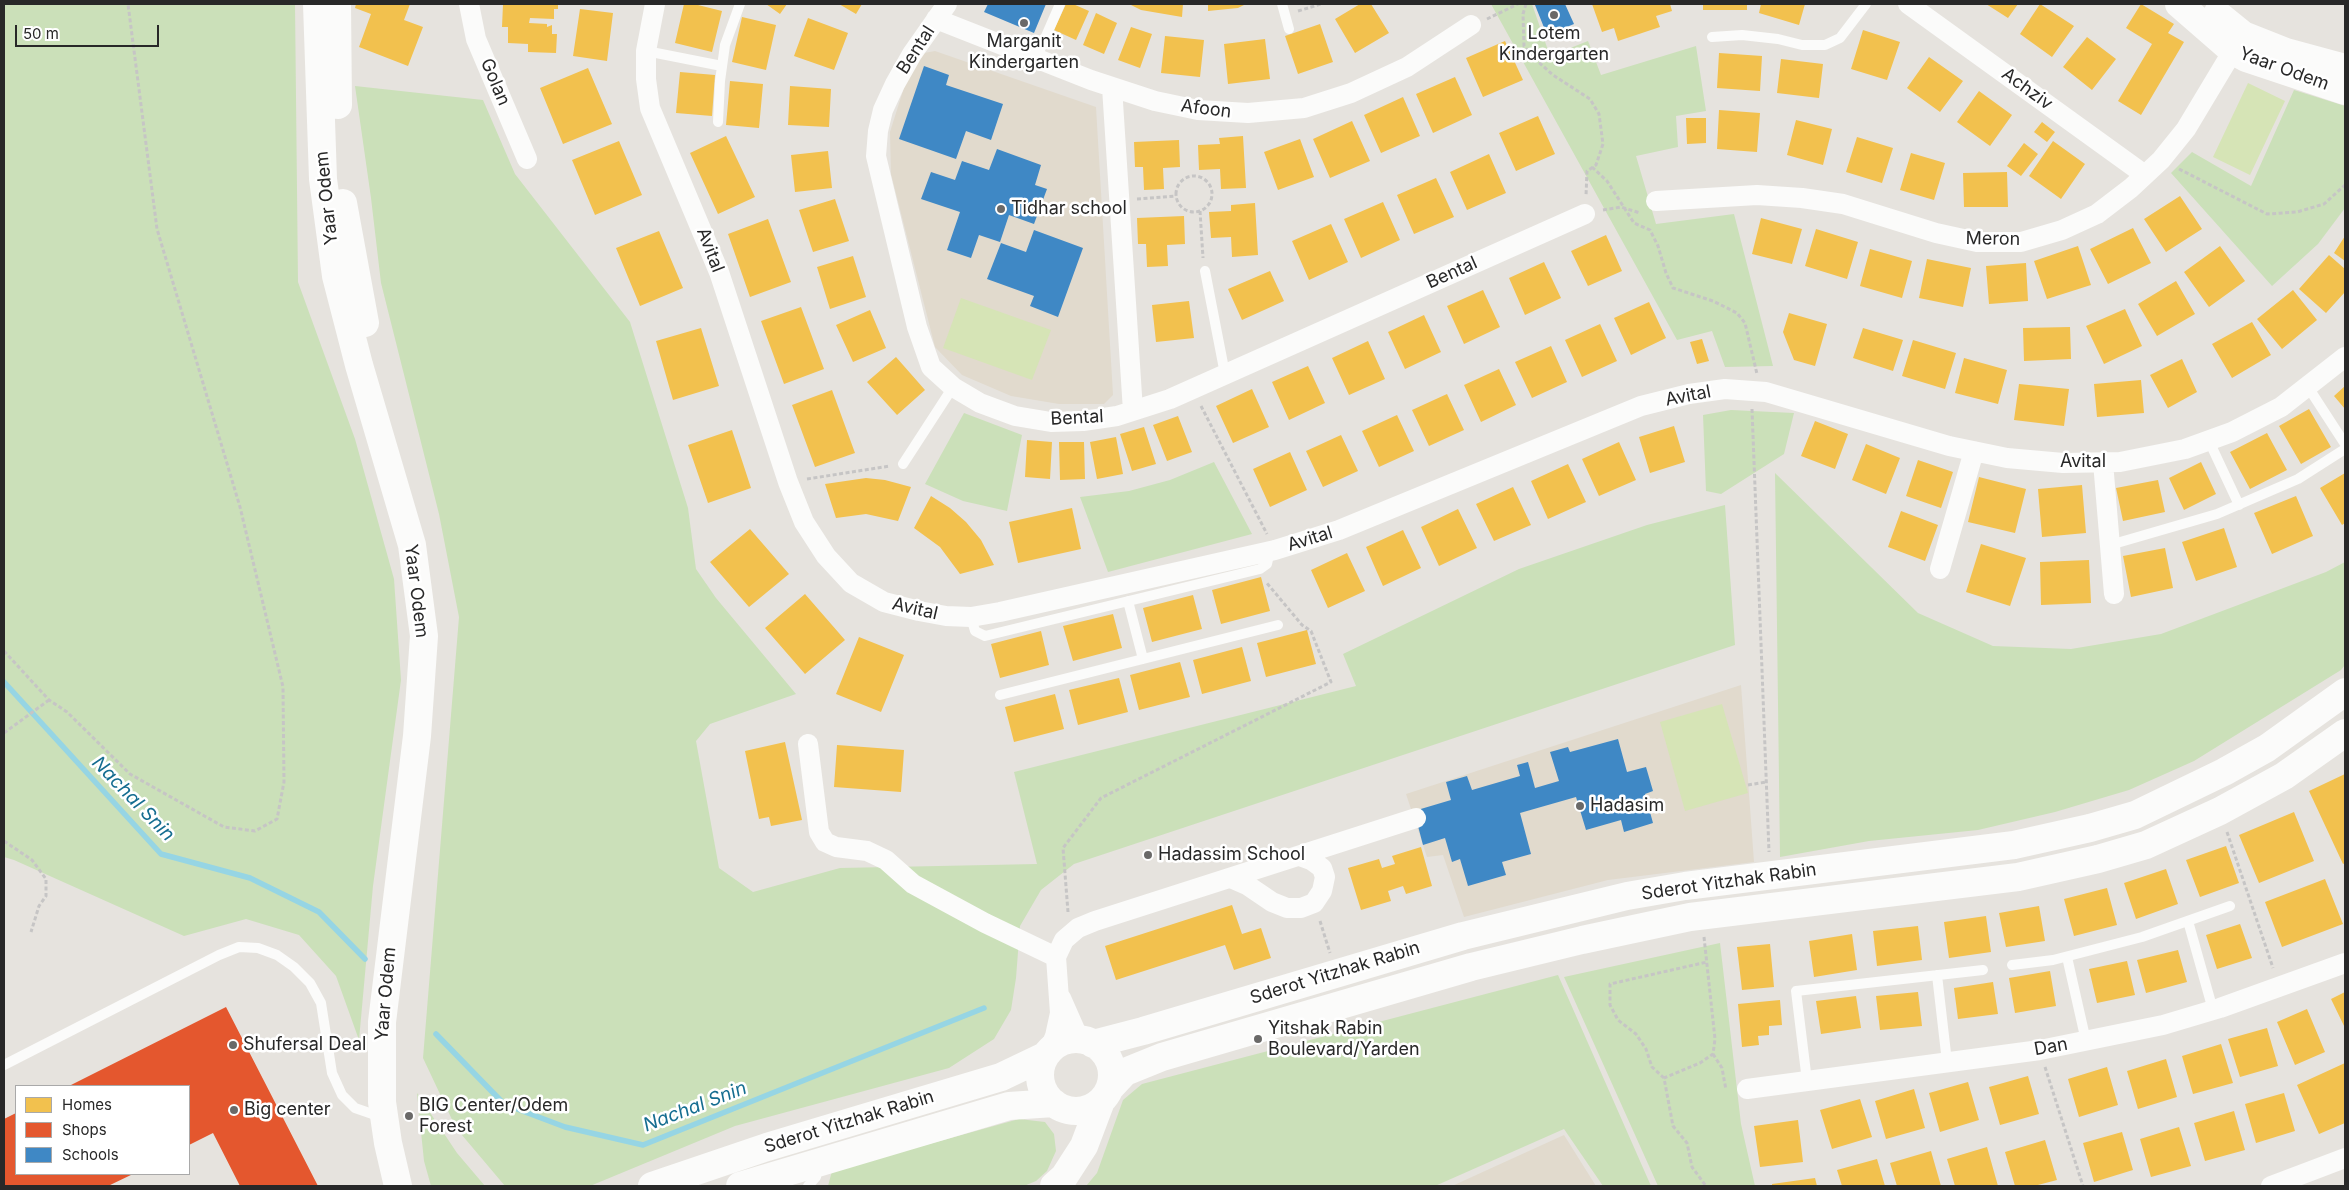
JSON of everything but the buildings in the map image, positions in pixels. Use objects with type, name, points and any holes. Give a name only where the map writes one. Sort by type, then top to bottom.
[{"type":"main road","name":"Yaar Odem","points":[[317,4],[323,179],[336,276],[359,365],[412,545],[424,636],[416,736],[383,1012],[381,1068],[384,1118],[398,1186]]},
{"type":"main road","name":"Yaar Odem","points":[[337,4],[339,182],[368,343],[424,539],[435,632],[428,737],[395,978],[392,1100],[411,1186]]},
{"type":"main road","name":"Yaar Odem","points":[[2179,4],[2238,43],[2286,52],[2345,68]]},
{"type":"main road","name":"Yaar Odem","points":[[2205,4],[2238,43],[2246,58],[2271,68],[2345,91]]},
{"type":"main road","name":"Sderot Yitzhak Rabin","points":[[1089,1042],[1143,1031],[1336,972],[1463,936],[1627,896],[1685,886],[2051,839],[2135,815],[2178,796],[2267,748],[2345,692]]},
{"type":"main road","name":"Sderot Yitzhak Rabin","points":[[1106,1095],[1125,1072],[1148,1062],[1471,967],[1582,940],[1702,916],[2018,877],[2058,870],[2146,845],[2220,811],[2284,776],[2345,733]]},
{"type":"main road","points":[[1072,1039],[1089,1042],[1103,1052],[1110,1062],[1112,1079],[1084,1146],[1064,1177],[1054,1186],[1071,1153],[1071,1128],[1066,1117],[1042,1088],[1040,1074],[1047,1053],[1060,1042],[1072,1039]]},
{"type":"main road","name":"Sderot Yitzhak Rabin","points":[[652,1186],[768,1147],[1001,1077],[1047,1053]]},
{"type":"main road","points":[[1056,1105],[1079,1111],[1091,1108],[1106,1095]]},
{"type":"main road","name":"Sderot Yitzhak Rabin","points":[[740,1186],[818,1161],[1009,1106],[1056,1105]]},
{"type":"street","name":"Golan","points":[[469,4],[476,39],[527,158]]},
{"type":"street","name":"Avital","points":[[655,4],[646,51],[646,79],[650,108],[719,272],[788,482],[804,522],[826,556],[851,582],[884,602],[946,616],[971,617],[1000,612],[1271,555],[1339,530],[1641,406],[1689,394],[1725,389],[1756,391],[1801,401],[1949,446],[2006,458],[2053,462],[2120,462],[2176,451],[2232,432],[2281,407],[2345,357]]},
{"type":"street","name":"Achziv","points":[[1908,4],[2145,174]]},
{"type":"street","name":"Afoon","points":[[942,11],[1036,59],[1112,87],[1155,101],[1198,110],[1248,113],[1304,108],[1351,93],[1407,67],[1471,25]]},
{"type":"street","name":"Bental","points":[[942,11],[912,54],[883,110],[878,131],[876,156],[917,327],[931,367],[953,387],[980,403],[1016,416],[1051,422],[1083,421],[1132,411],[1193,389],[1585,214]]},
{"type":"street","name":"Meron","points":[[1651,208],[1757,195],[1802,198],[1843,204],[1936,233],[1977,242],[2021,242],[2062,230],[2096,214],[2161,160],[2186,129],[2238,43]]},
{"type":"street","points":[[1112,87],[1132,411]]},
{"type":"street","points":[[1940,569],[1974,451]]},
{"type":"street","points":[[2103,462],[2114,594]]},
{"type":"street","points":[[808,744],[818,832],[825,842],[836,847],[867,850],[886,860],[913,884],[985,924],[1056,957]]},
{"type":"street","points":[[1047,1053],[1056,1036],[1060,1013],[1056,957],[1064,940],[1078,928],[1096,920],[1416,818]]},
{"type":"street","points":[[1231,878],[1247,885],[1272,902],[1287,908],[1302,908],[1314,904],[1322,891],[1325,877],[1322,868],[1312,860],[1300,856]]},
{"type":"street","name":"Dan","points":[[1746,1089],[2040,1050],[2163,1025],[2280,988],[2345,963]]},
{"type":"street","points":[[1059,994],[1076,1032],[1089,1042]]},
{"type":"street","points":[[2271,1186],[2345,1158]]},
{"type":"lane","points":[[718,122],[725,45],[740,4]]},
{"type":"lane","points":[[1036,59],[1060,4]]},
{"type":"lane","points":[[1282,4],[1289,29]]},
{"type":"lane","points":[[1712,37],[1742,36],[1825,45],[1840,38],[1866,4]]},
{"type":"lane","points":[[646,51],[722,66]]},
{"type":"lane","points":[[1205,271],[1226,374]]},
{"type":"lane","points":[[903,464],[953,387]]},
{"type":"lane","points":[[2308,387],[2345,444]]},
{"type":"lane","points":[[2209,441],[2239,505]]},
{"type":"lane","points":[[2110,545],[2217,514],[2298,479],[2345,449]]},
{"type":"lane","points":[[971,617],[975,631],[985,636],[1260,569],[1271,555]]},
{"type":"lane","points":[[1128,601],[1143,659]]},
{"type":"lane","points":[[1000,694],[1278,626]]},
{"type":"lane","points":[[2012,965],[2067,957],[2142,937],[2230,906]]},
{"type":"lane","points":[[2188,921],[2213,1010]]},
{"type":"lane","points":[[4,1065],[219,955],[239,947],[258,948],[277,955],[294,967],[310,983],[321,1003],[332,1073],[342,1095],[355,1108],[384,1118]]},
{"type":"lane","points":[[2067,957],[2086,1041]]},
{"type":"lane","points":[[1807,1081],[1796,991],[1983,970]]},
{"type":"lane","points":[[1937,975],[1947,1062]]},
{"type":"lane","points":[[808,1186],[816,1177],[818,1161]]},
{"type":"path","points":[[4,651],[49,700],[67,712],[130,774],[224,828],[255,831],[277,819],[284,782],[283,687],[240,506],[157,229],[128,4]]},
{"type":"path","points":[[1315,6],[1321,4]]},
{"type":"path","points":[[1471,25],[1518,4]]},
{"type":"path","points":[[1526,4],[1523,14],[1524,46],[1553,75],[1590,99],[1599,114],[1603,144],[1596,164],[1587,171],[1585,214],[1622,206],[1651,208]]},
{"type":"path","points":[[2161,160],[2267,214],[2297,212],[2324,204],[2345,185]]},
{"type":"path","points":[[1592,167],[1607,181],[1634,224],[1650,230],[1658,246],[1666,273],[1673,288],[1713,301],[1737,313],[1745,323],[1756,391],[1770,875]]},
{"type":"path","points":[[1197,176],[1207,180],[1212,192],[1212,198],[1205,209],[1200,211],[1194,212],[1182,207],[1176,196],[1180,183],[1185,179],[1197,176]]},
{"type":"path","points":[[1119,201],[1176,196]]},
{"type":"path","points":[[1200,211],[1205,271]]},
{"type":"path","points":[[1070,935],[1063,848],[1101,798],[1331,682],[1311,631],[1302,625],[1261,577],[1271,555],[1193,389]]},
{"type":"path","points":[[788,482],[903,464]]},
{"type":"path","points":[[4,733],[49,700]]},
{"type":"path","points":[[1748,785],[1766,782]]},
{"type":"path","points":[[2220,811],[2280,988]]},
{"type":"path","points":[[4,841],[32,860],[46,879],[46,896],[39,906],[31,932]]},
{"type":"path","points":[[1314,904],[1336,972]]},
{"type":"path","points":[[1702,916],[1715,1039],[1713,1054],[1722,1068],[1726,1092],[1746,1089]]},
{"type":"path","points":[[1706,1186],[1692,1167],[1687,1143],[1673,1126],[1664,1078],[1652,1067],[1646,1049],[1636,1034],[1618,1020],[1610,1005],[1610,984],[1707,962]]},
{"type":"path","points":[[2040,1050],[2083,1186]]},
{"type":"path","points":[[1664,1078],[1700,1063],[1713,1054]]},
{"type":"shaded area","name":"Tidhar school","points":[[935,51],[1096,107],[1113,395],[1104,404],[1059,404],[1011,396],[962,375],[935,347],[891,174],[890,132],[908,75],[924,53]]},
{"type":"shaded area","name":"Hadasim","points":[[1741,685],[1754,862],[1608,880],[1464,917],[1443,855],[1427,857],[1406,794]]},
{"type":"shaded area","points":[[1564,1135],[1596,1186],[1452,1186]]},
{"type":"green space","points":[[4,4],[295,4],[298,282],[355,439],[394,579],[401,680],[373,886],[359,1040],[336,976],[299,935],[246,919],[184,936],[4,857]]},
{"type":"green space","points":[[1491,4],[1532,4],[1550,56],[1588,41],[1601,75],[1696,46],[1706,111],[1676,116],[1678,147],[1636,156],[1656,224],[1734,214],[1773,366],[1725,367],[1712,331],[1677,340]]},
{"type":"green space","points":[[2248,83],[2285,101],[2250,175],[2213,157]]},
{"type":"green space","points":[[355,86],[483,100],[515,174],[630,322],[688,508],[696,569],[716,598],[796,694],[710,724],[696,741],[719,868],[753,892],[840,868],[1037,864],[1014,772],[1356,686],[1343,654],[1519,569],[1647,525],[1725,505],[1735,645],[1074,864],[1041,890],[1020,926],[1016,978],[1011,1010],[994,1039],[949,1068],[735,1126],[590,1186],[505,1186],[456,1128],[423,1058],[459,617],[439,514],[381,283]]},
{"type":"green space","points":[[2294,90],[2345,106],[2345,208],[2318,244],[2272,286],[2171,173],[2192,152],[2251,186]]},
{"type":"green space","points":[[961,298],[1051,330],[1032,380],[943,348]]},
{"type":"green space","points":[[1731,410],[1794,413],[1784,454],[1721,494],[1706,491],[1703,415]]},
{"type":"green space","points":[[964,413],[1022,435],[1007,511],[963,501],[925,484]]},
{"type":"green space","points":[[1214,462],[1252,534],[1108,572],[1080,497],[1129,491],[1170,480]]},
{"type":"green space","points":[[1775,473],[1918,613],[1993,646],[2071,649],[2161,634],[2326,572],[2345,562],[2345,665],[2341,670],[2194,761],[2129,790],[2055,812],[1978,830],[1869,841],[1780,857]]},
{"type":"green space","points":[[1722,704],[1748,793],[1685,811],[1660,722]]},
{"type":"green space","points":[[1720,943],[1741,1124],[1755,1186],[1658,1186],[1564,977]]},
{"type":"green space","points":[[1558,975],[1651,1186],[1603,1186],[1564,1129],[1435,1186],[1086,1186],[1097,1173],[1123,1100],[1142,1084]]},
{"type":"green space","points":[[417,1093],[457,1153],[485,1186],[431,1186],[424,1161]]},
{"type":"green space","points":[[1019,1119],[1045,1122],[1054,1134],[1056,1151],[1047,1171],[1036,1181],[1024,1186],[828,1186],[832,1171]]},
{"type":"waterway","name":"Nachal Snin","points":[[4,682],[161,854],[250,878],[319,912],[365,959]]},
{"type":"waterway","name":"Nachal Snin","points":[[436,1034],[504,1104],[565,1127],[643,1145],[984,1008]]},
{"type":"place","name":"Lotem Kindergarten","points":[[1554,15]]},
{"type":"place","name":"Marganit Kindergarten","points":[[1024,23]]},
{"type":"place","name":"Tidhar school","points":[[1001,209]]},
{"type":"place","name":"Hadasim","points":[[1580,806]]},
{"type":"place","name":"Hadassim School","points":[[1148,855]]},
{"type":"place","name":"Yitshak Rabin Boulevard/Yarden","points":[[1258,1039]]},
{"type":"place","name":"Shufersal Deal","points":[[233,1045]]},
{"type":"place","name":"Big center","points":[[234,1110]]},
{"type":"place","name":"BIG Center/Odem Forest","points":[[409,1116]]}]
